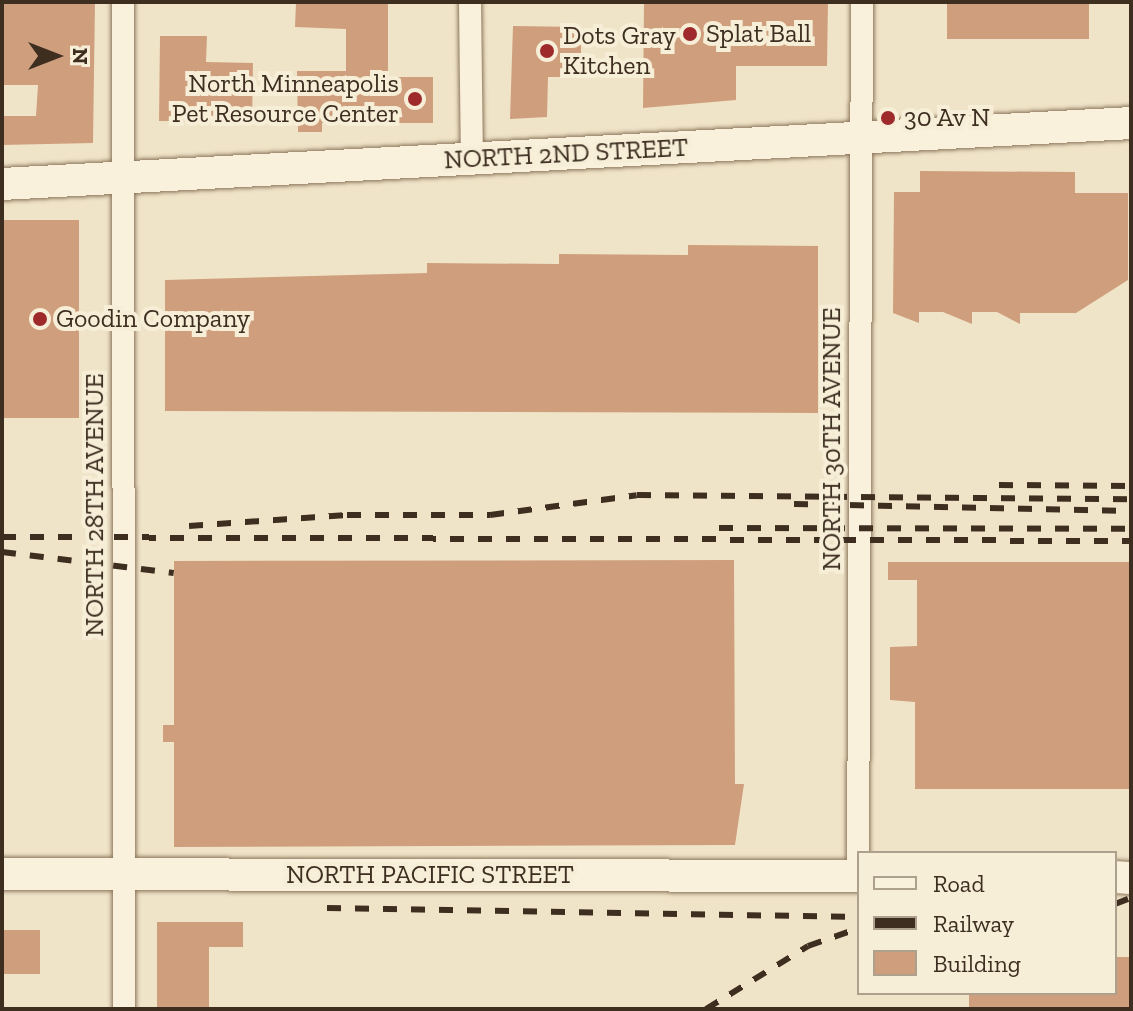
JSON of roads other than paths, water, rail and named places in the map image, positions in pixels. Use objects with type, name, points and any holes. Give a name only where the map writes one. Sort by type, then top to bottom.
[{"type":"street","name":"NORTH 28TH AVENUE","points":[[123,2],[124,1009]]},
{"type":"street","points":[[470,2],[472,159]]},
{"type":"street","name":"NORTH 30TH AVENUE","points":[[859,851],[862,2]]},
{"type":"street","name":"NORTH 2ND STREET","points":[[2,184],[124,181],[1131,123]]},
{"type":"street","name":"NORTH PACIFIC STREET","points":[[2,874],[857,876]]},
{"type":"railway","points":[[999,485],[1131,486]]},
{"type":"railway","points":[[189,526],[347,515],[490,515],[637,495],[1131,499]]},
{"type":"railway","points":[[794,504],[1131,511]]},
{"type":"railway","points":[[719,528],[1131,529]]},
{"type":"railway","points":[[2,537],[1131,541]]},
{"type":"railway","points":[[2,552],[174,573]]},
{"type":"railway","points":[[1117,903],[1131,898]]},
{"type":"railway","points":[[327,908],[857,917]]},
{"type":"railway","points":[[706,1009],[808,946],[857,929]]},
{"type":"place","name":"Splat Ball","points":[[690,34]]},
{"type":"place","name":"Dots Gray Kitchen","points":[[547,51]]},
{"type":"place","name":"North Minneapolis Pet Resource Center","points":[[415,99]]},
{"type":"place","name":"30 Av N","points":[[888,118]]},
{"type":"place","name":"Goodin Company","points":[[40,319]]}]
